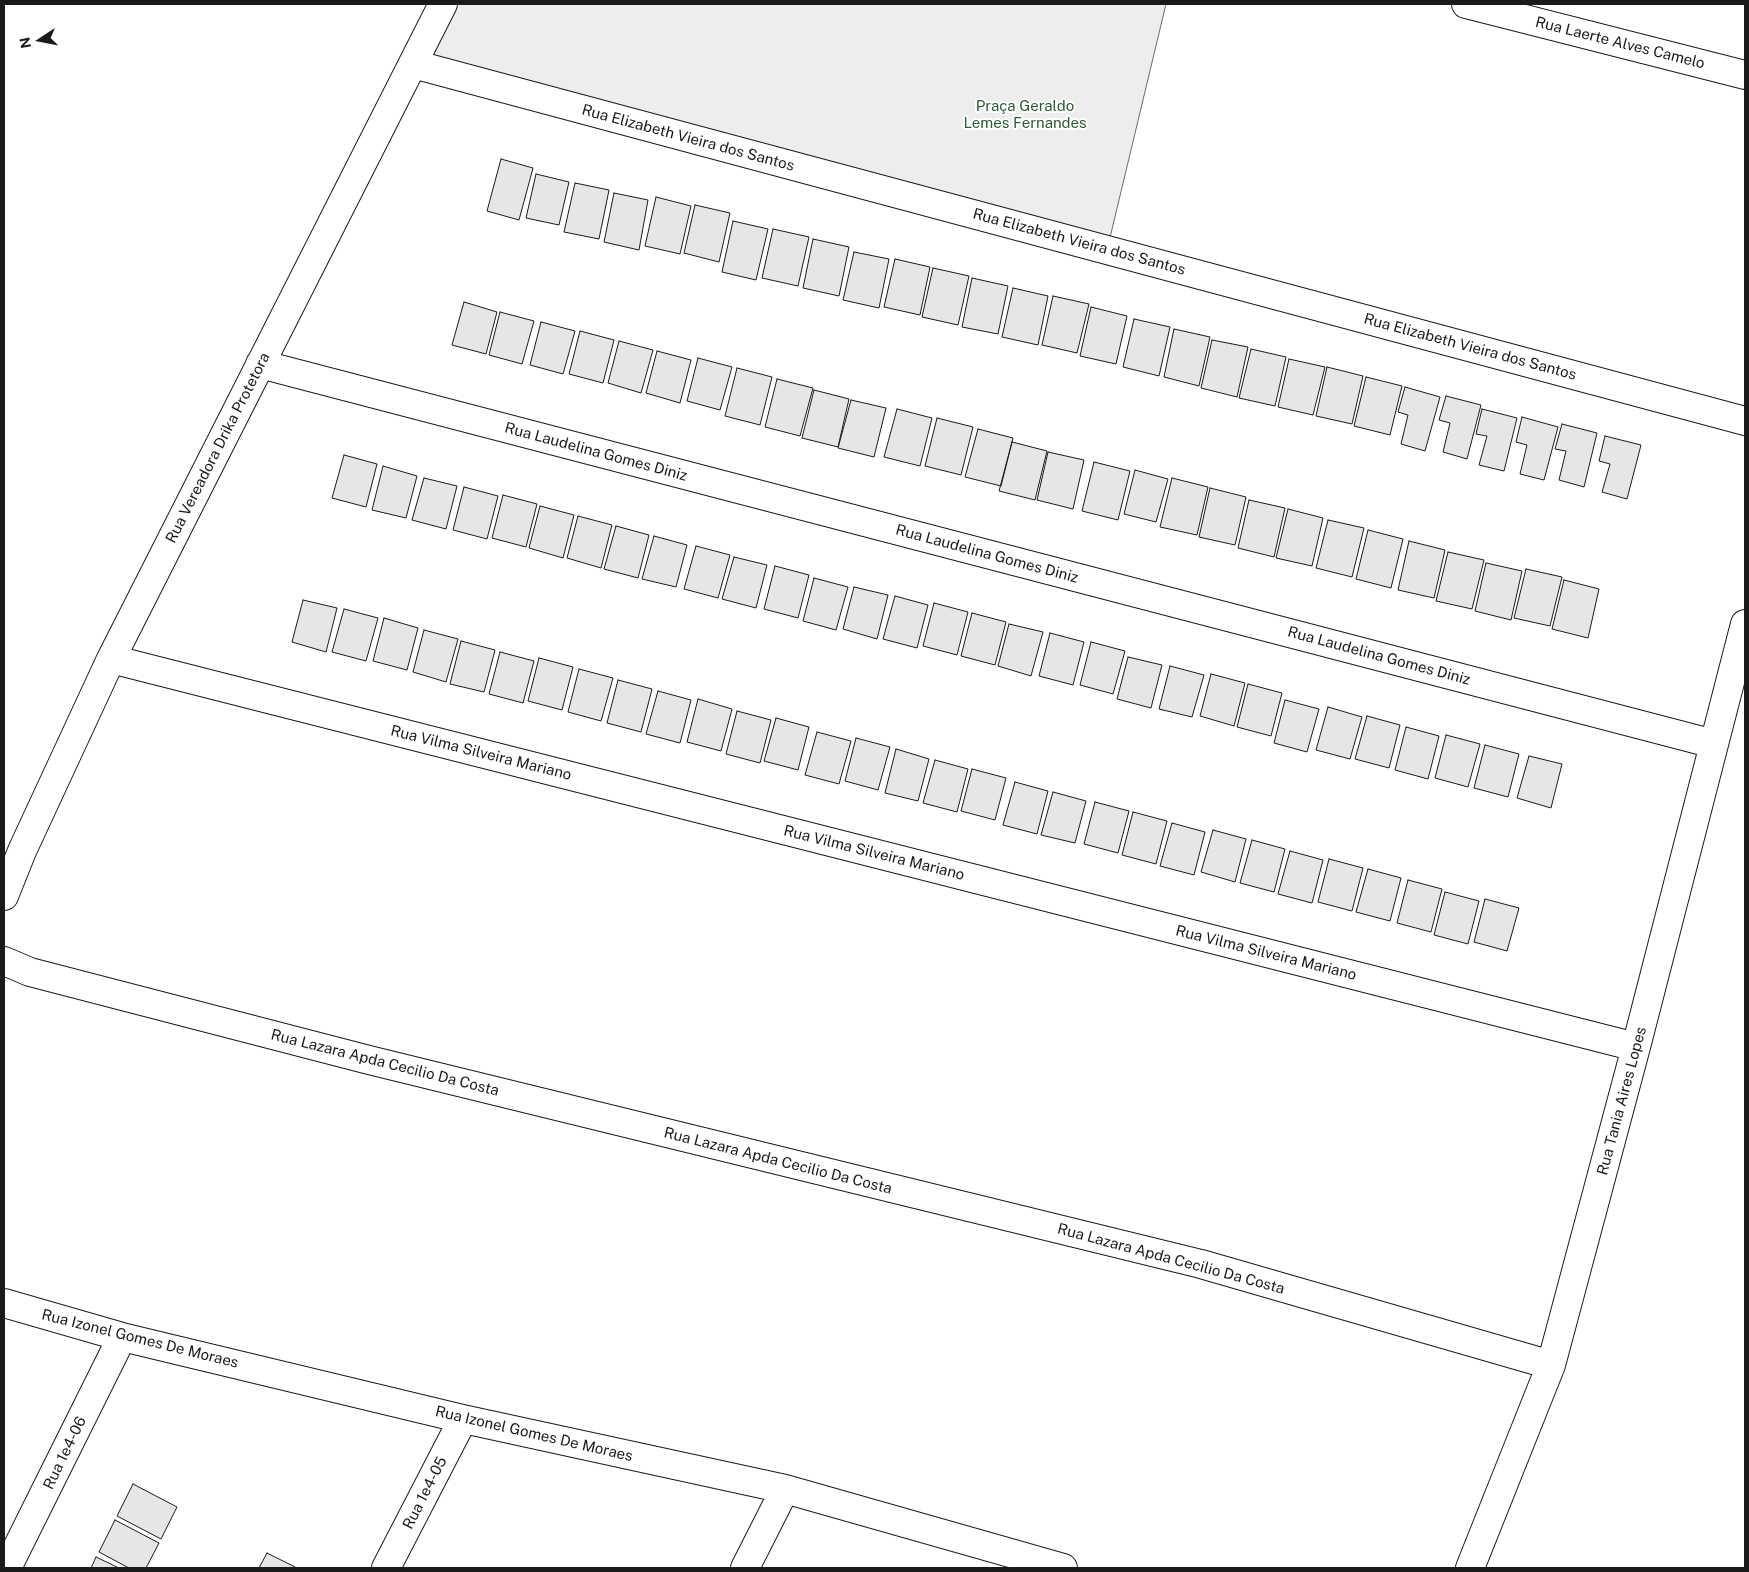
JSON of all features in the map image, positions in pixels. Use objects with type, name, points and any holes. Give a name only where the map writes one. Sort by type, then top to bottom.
[{"type":"street","name":"Rua Vereadora Drika Protetora","points":[[4,896],[22,851],[111,659],[443,4]]},
{"type":"street","name":"Rua Laerte Alves Camelo","points":[[1466,4],[1745,75]]},
{"type":"street","name":"Rua Elizabeth Vieira dos Santos","points":[[413,64],[1745,421]]},
{"type":"street","name":"Rua Laudelina Gomes Diniz","points":[[260,364],[1714,744]]},
{"type":"street","name":"Rua Tania Aires Lopes","points":[[1470,1568],[1551,1365],[1636,1047],[1745,624]]},
{"type":"street","name":"Rua Vilma Silveira Mariano","points":[[111,659],[1636,1047]]},
{"type":"street","name":"Rua Lazara Apda Cecilio Da Costa","points":[[4,961],[30,972],[369,1060],[1201,1264],[1551,1365]]},
{"type":"street","name":"Rua Izonel Gomes De Moraes","points":[[4,1303],[122,1337],[463,1419],[786,1489],[1063,1568]]},
{"type":"street","name":"Rua 1e4-06","points":[[7,1568],[122,1337]]},
{"type":"street","name":"Rua 1e4-05","points":[[386,1568],[463,1419]]},
{"type":"street","points":[[745,1568],[786,1489]]},
{"type":"shaded area","name":"Praça Geraldo Lemes Fernandes","points":[[443,4],[1166,4],[1107,250],[413,64]]},
{"type":"building","points":[[501,159],[533,168],[519,220],[487,211]]},
{"type":"building","points":[[536,174],[569,182],[559,225],[526,218]]},
{"type":"building","points":[[575,183],[609,190],[599,239],[564,232]]},
{"type":"building","points":[[614,193],[648,200],[639,250],[604,242]]},
{"type":"building","points":[[656,197],[691,206],[680,254],[645,246]]},
{"type":"building","points":[[695,205],[730,213],[719,262],[684,253]]},
{"type":"building","points":[[733,221],[768,229],[756,280],[722,272]]},
{"type":"building","points":[[773,229],[809,237],[798,286],[762,278]]},
{"type":"building","points":[[813,239],[849,247],[839,296],[803,288]]},
{"type":"building","points":[[854,252],[889,259],[879,308],[843,300]]},
{"type":"building","points":[[895,259],[930,267],[920,315],[884,307]]},
{"type":"building","points":[[933,268],[969,276],[958,325],[922,317]]},
{"type":"building","points":[[972,278],[1008,286],[998,334],[962,327]]},
{"type":"building","points":[[1013,288],[1048,296],[1038,345],[1002,337]]},
{"type":"building","points":[[1053,296],[1089,304],[1077,353],[1042,345]]},
{"type":"building","points":[[464,302],[497,312],[486,354],[452,345]]},
{"type":"building","points":[[1091,307],[1127,316],[1116,364],[1080,356]]},
{"type":"building","points":[[500,312],[534,321],[522,364],[489,355]]},
{"type":"building","points":[[1134,319],[1170,327],[1159,376],[1123,367]]},
{"type":"building","points":[[541,322],[575,331],[563,374],[530,365]]},
{"type":"building","points":[[1174,329],[1210,337],[1199,386],[1164,377]]},
{"type":"building","points":[[580,331],[614,340],[603,383],[569,374]]},
{"type":"building","points":[[1212,340],[1248,347],[1237,397],[1201,388]]},
{"type":"building","points":[[619,341],[653,350],[641,393],[608,383]]},
{"type":"building","points":[[1251,349],[1286,357],[1275,406],[1239,398]]},
{"type":"building","points":[[657,351],[691,360],[680,403],[646,393]]},
{"type":"building","points":[[698,358],[732,367],[720,410],[687,401]]},
{"type":"building","points":[[1289,359],[1325,367],[1313,415],[1278,407]]},
{"type":"building","points":[[1327,367],[1363,376],[1352,424],[1316,416]]},
{"type":"building","points":[[737,368],[772,377],[760,425],[725,416]]},
{"type":"building","points":[[1366,377],[1402,386],[1390,435],[1354,426]]},
{"type":"building","points":[[777,379],[813,388],[800,436],[765,427]]},
{"type":"building","points":[[1405,387],[1440,397],[1425,451],[1401,444],[1408,415],[1398,412]]},
{"type":"building","points":[[814,390],[849,399],[838,447],[802,438]]},
{"type":"building","points":[[1446,396],[1481,405],[1467,459],[1443,452],[1450,423],[1439,420]]},
{"type":"building","points":[[851,400],[886,408],[874,457],[838,448]]},
{"type":"building","points":[[897,409],[932,418],[920,466],[884,457]]},
{"type":"building","points":[[1482,409],[1517,418],[1504,471],[1479,465],[1487,436],[1476,434]]},
{"type":"building","points":[[1522,417],[1558,427],[1544,480],[1520,474],[1527,445],[1516,442]]},
{"type":"building","points":[[937,418],[973,427],[961,475],[925,466]]},
{"type":"building","points":[[1562,424],[1597,433],[1584,487],[1559,480],[1566,451],[1555,449]]},
{"type":"building","points":[[978,429],[1013,438],[1001,486],[965,477]]},
{"type":"building","points":[[1605,436],[1641,445],[1627,499],[1602,492],[1610,464],[1599,461]]},
{"type":"building","points":[[1012,442],[1047,451],[1035,500],[999,491]]},
{"type":"building","points":[[1048,452],[1084,460],[1073,509],[1037,500]]},
{"type":"building","points":[[344,455],[377,464],[366,507],[332,498]]},
{"type":"building","points":[[1094,462],[1130,471],[1118,520],[1082,511]]},
{"type":"building","points":[[383,466],[417,476],[406,518],[372,510]]},
{"type":"building","points":[[1135,470],[1168,479],[1156,522],[1124,514]]},
{"type":"building","points":[[424,478],[457,486],[446,529],[412,520]]},
{"type":"building","points":[[1172,478],[1208,487],[1197,535],[1160,527]]},
{"type":"building","points":[[464,487],[498,496],[487,539],[453,530]]},
{"type":"building","points":[[1210,488],[1246,497],[1235,545],[1199,537]]},
{"type":"building","points":[[503,495],[537,504],[526,547],[492,538]]},
{"type":"building","points":[[1249,500],[1285,508],[1274,557],[1238,548]]},
{"type":"building","points":[[540,506],[574,515],[563,558],[529,548]]},
{"type":"building","points":[[1288,509],[1323,518],[1312,566],[1276,558]]},
{"type":"building","points":[[578,516],[612,525],[601,568],[567,558]]},
{"type":"building","points":[[1328,520],[1364,528],[1352,577],[1316,568]]},
{"type":"building","points":[[616,526],[649,535],[638,578],[604,569]]},
{"type":"building","points":[[1368,530],[1403,539],[1391,588],[1356,579]]},
{"type":"building","points":[[654,536],[687,545],[676,587],[642,579]]},
{"type":"building","points":[[1409,541],[1445,550],[1434,598],[1398,590]]},
{"type":"building","points":[[696,546],[730,555],[718,598],[684,589]]},
{"type":"building","points":[[1448,552],[1484,560],[1472,609],[1436,601]]},
{"type":"building","points":[[734,557],[767,565],[756,608],[722,599]]},
{"type":"building","points":[[1486,563],[1522,571],[1511,620],[1475,611]]},
{"type":"building","points":[[775,566],[809,575],[798,618],[764,609]]},
{"type":"building","points":[[1526,569],[1562,577],[1550,626],[1514,618]]},
{"type":"building","points":[[814,578],[848,587],[836,630],[803,621]]},
{"type":"building","points":[[1564,580],[1599,589],[1588,638],[1552,629]]},
{"type":"building","points":[[854,587],[888,595],[877,639],[843,629]]},
{"type":"building","points":[[895,596],[928,605],[917,648],[883,639]]},
{"type":"building","points":[[303,600],[337,608],[326,652],[292,642]]},
{"type":"building","points":[[934,603],[968,612],[957,655],[923,646]]},
{"type":"building","points":[[344,609],[378,618],[366,661],[332,652]]},
{"type":"building","points":[[972,613],[1006,622],[995,665],[961,656]]},
{"type":"building","points":[[384,618],[418,628],[407,670],[373,661]]},
{"type":"building","points":[[1009,624],[1043,632],[1031,676],[998,666]]},
{"type":"building","points":[[424,630],[458,639],[446,682],[413,672]]},
{"type":"building","points":[[1050,633],[1084,642],[1073,685],[1039,676]]},
{"type":"building","points":[[461,641],[495,650],[484,692],[450,684]]},
{"type":"building","points":[[1091,642],[1125,651],[1113,694],[1080,685]]},
{"type":"building","points":[[500,652],[534,661],[523,703],[489,694]]},
{"type":"building","points":[[1128,657],[1162,665],[1151,708],[1117,699]]},
{"type":"building","points":[[539,658],[573,667],[562,710],[528,701]]},
{"type":"building","points":[[1170,666],[1204,675],[1192,717],[1159,709]]},
{"type":"building","points":[[579,669],[613,678],[601,721],[568,712]]},
{"type":"building","points":[[1211,674],[1245,683],[1234,726],[1200,716]]},
{"type":"building","points":[[618,680],[652,689],[641,732],[607,723]]},
{"type":"building","points":[[1248,684],[1282,693],[1271,736],[1237,727]]},
{"type":"building","points":[[658,691],[691,700],[680,743],[646,734]]},
{"type":"building","points":[[698,699],[732,709],[721,751],[687,742]]},
{"type":"building","points":[[1285,700],[1319,709],[1307,752],[1274,743]]},
{"type":"building","points":[[1328,707],[1362,717],[1350,759],[1316,750]]},
{"type":"building","points":[[737,711],[771,720],[760,763],[726,754]]},
{"type":"building","points":[[1367,716],[1400,725],[1389,768],[1355,759]]},
{"type":"building","points":[[776,718],[809,727],[798,770],[764,761]]},
{"type":"building","points":[[1406,727],[1439,736],[1428,779],[1395,770]]},
{"type":"building","points":[[817,732],[851,741],[839,784],[805,775]]},
{"type":"building","points":[[1446,735],[1480,744],[1468,787],[1435,778]]},
{"type":"building","points":[[856,738],[890,747],[878,790],[845,781]]},
{"type":"building","points":[[1485,745],[1519,754],[1508,797],[1474,788]]},
{"type":"building","points":[[896,749],[929,759],[918,801],[885,793]]},
{"type":"building","points":[[1529,756],[1562,764],[1551,808],[1517,798]]},
{"type":"building","points":[[935,760],[968,769],[957,812],[923,803]]},
{"type":"building","points":[[972,769],[1006,778],[995,820],[961,811]]},
{"type":"building","points":[[1015,782],[1048,791],[1037,834],[1003,825]]},
{"type":"building","points":[[1053,792],[1086,801],[1075,843],[1041,835]]},
{"type":"building","points":[[1095,802],[1129,811],[1118,853],[1084,844]]},
{"type":"building","points":[[1133,812],[1167,821],[1156,864],[1122,855]]},
{"type":"building","points":[[1172,823],[1205,832],[1194,875],[1160,866]]},
{"type":"building","points":[[1213,830],[1246,839],[1235,882],[1201,872]]},
{"type":"building","points":[[1252,840],[1285,849],[1274,892],[1240,883]]},
{"type":"building","points":[[1290,851],[1323,860],[1312,903],[1278,894]]},
{"type":"building","points":[[1329,859],[1363,868],[1352,911],[1318,902]]},
{"type":"building","points":[[1368,869],[1401,878],[1390,921],[1356,912]]},
{"type":"building","points":[[1408,880],[1442,889],[1431,932],[1397,923]]},
{"type":"building","points":[[1445,892],[1479,901],[1468,944],[1434,935]]},
{"type":"building","points":[[1485,899],[1519,908],[1507,951],[1474,942]]},
{"type":"building","points":[[133,1484],[177,1507],[161,1539],[117,1516]]},
{"type":"building","points":[[115,1520],[159,1543],[146,1568],[129,1568],[99,1552]]},
{"type":"building","points":[[267,1553],[297,1568],[259,1568]]},
{"type":"building","points":[[96,1557],[119,1568],[91,1568]]}]
